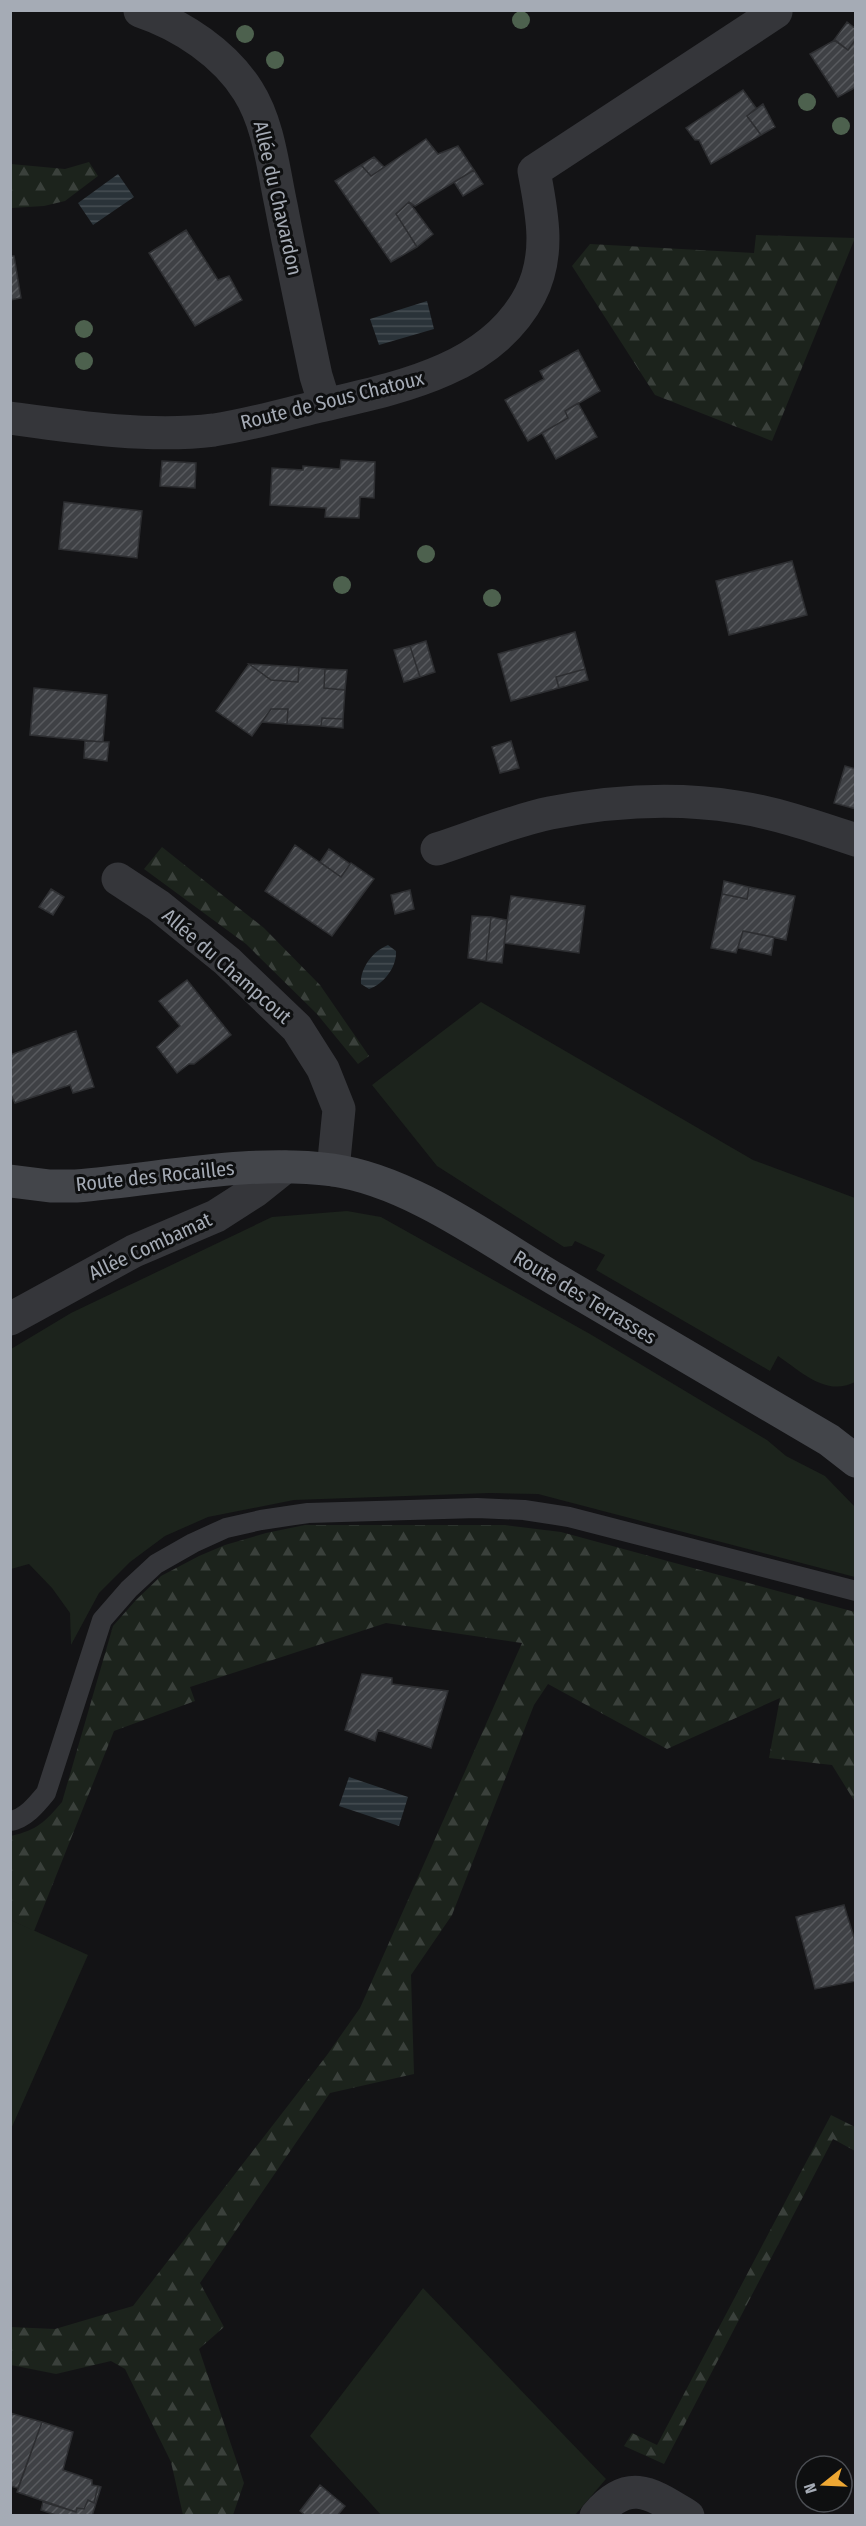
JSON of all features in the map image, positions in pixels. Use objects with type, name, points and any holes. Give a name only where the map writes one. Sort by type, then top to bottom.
[{"type":"street","name":"Allée du Chavardon","points":[[140,10],[166,20],[214,53],[237,76],[255,102],[271,159],[316,376],[325,405]]},
{"type":"street","name":"Route de Sous Chatoux","points":[[10,418],[86,428],[147,431],[214,430],[398,387],[442,371],[485,347],[503,333],[531,295],[542,259],[544,220],[534,171],[776,12]]},
{"type":"street","points":[[437,849],[548,814],[609,804],[644,802],[685,802],[737,807],[855,840]]},
{"type":"street","name":"Allée du Champcout","points":[[118,879],[159,906],[227,961],[297,1028],[323,1069],[339,1109],[333,1170]]},
{"type":"street","name":"Route des Terrasses","points":[[292,1167],[333,1170],[364,1176],[392,1186],[432,1207],[829,1440],[855,1461]]},
{"type":"street","name":"Route des Rocailles","points":[[10,1181],[50,1186],[76,1186],[235,1168],[292,1167]]},
{"type":"street","name":"Allée Combamat","points":[[10,1320],[134,1251],[216,1216],[292,1167]]},
{"type":"street","points":[[596,2516],[620,2494],[641,2491],[659,2498],[688,2516]]},
{"type":"lane","points":[[10,1821],[15,1821],[33,1808],[46,1793],[102,1620],[129,1589],[156,1564],[226,1528],[308,1513],[446,1508],[524,1510],[569,1517],[855,1591]]},
{"type":"green space","points":[[89,162],[98,176],[65,201],[44,206],[11,208],[11,164],[65,169]]},
{"type":"green space","points":[[756,235],[855,238],[772,441],[655,395],[572,266],[590,244],[754,253]]},
{"type":"green space","points":[[162,847],[264,928],[320,985],[369,1056],[358,1064],[317,1014],[246,944],[144,869]]},
{"type":"green space","points":[[481,1002],[753,1160],[855,1198],[855,1382],[834,1387],[824,1385],[778,1356],[770,1371],[596,1270],[605,1255],[575,1241],[572,1246],[564,1247],[437,1166],[372,1085]]},
{"type":"green space","points":[[347,1211],[381,1217],[590,1334],[767,1440],[786,1456],[825,1476],[855,1507],[855,1577],[538,1494],[490,1493],[294,1500],[208,1517],[165,1536],[130,1562],[99,1593],[71,1645],[70,1613],[52,1588],[29,1564],[11,1569],[11,1349],[71,1313],[272,1217]]},
{"type":"green space","points":[[305,1525],[505,1525],[561,1532],[855,1612],[855,1802],[832,1765],[769,1758],[780,1698],[667,1749],[548,1684],[534,1705],[452,1915],[411,1975],[414,2074],[330,2093],[200,2283],[224,2327],[199,2349],[244,2483],[233,2515],[183,2515],[171,2462],[125,2369],[111,2361],[56,2374],[11,2365],[11,2327],[55,2329],[133,2306],[327,2055],[360,2008],[522,1643],[386,1623],[190,1687],[195,1701],[114,1731],[34,1931],[11,1920],[11,1836],[28,1831],[40,1824],[62,1802],[113,1626],[136,1600],[161,1576],[199,1556],[225,1545],[266,1533]]},
{"type":"green space","points":[[11,1920],[88,1955],[11,2129]]},
{"type":"green space","points":[[831,2115],[855,2127],[855,2151],[833,2139],[664,2464],[624,2446],[632,2433],[657,2445]]},
{"type":"green space","points":[[423,2288],[606,2479],[575,2515],[381,2515],[310,2436]]},
{"type":"shaded area","points":[[118,174],[134,197],[93,225],[78,203]]},
{"type":"shaded area","points":[[427,301],[434,329],[379,345],[370,319]]},
{"type":"shaded area","points":[[388,945],[396,951],[392,969],[380,983],[369,989],[361,984],[365,966],[377,951]]},
{"type":"shaded area","points":[[349,1777],[408,1797],[399,1826],[339,1806]]},
{"type":"building","points":[[847,22],[856,29],[856,39],[848,50],[834,40]]},
{"type":"building","points":[[856,39],[856,87],[838,97],[810,54],[835,40],[848,50]]},
{"type":"building","points":[[743,90],[756,108],[747,116],[761,135],[711,164],[699,140],[695,140],[686,128]]},
{"type":"building","points":[[763,104],[775,127],[761,135],[747,116]]},
{"type":"building","points":[[426,139],[438,154],[458,146],[474,170],[415,206],[409,202],[396,214],[417,247],[391,262],[335,181],[361,165],[371,176]]},
{"type":"building","points":[[374,157],[384,167],[371,176],[361,165]]},
{"type":"building","points":[[474,170],[483,184],[463,196],[454,182]]},
{"type":"building","points":[[409,202],[433,234],[417,247],[396,214]]},
{"type":"building","points":[[186,230],[218,280],[229,276],[242,300],[195,326],[149,253]]},
{"type":"building","points":[[10,256],[14,256],[21,298],[10,300]]},
{"type":"building","points":[[578,350],[600,391],[565,411],[568,418],[528,441],[505,400],[544,379],[540,371]]},
{"type":"building","points":[[578,403],[597,437],[556,459],[542,433],[568,418],[565,411]]},
{"type":"building","points":[[341,460],[375,462],[374,498],[360,497],[359,518],[325,517],[326,508],[270,505],[272,468],[303,470],[303,466],[340,469]]},
{"type":"building","points":[[162,461],[196,463],[195,488],[160,486]]},
{"type":"building","points":[[64,502],[142,511],[137,558],[59,549]]},
{"type":"building","points":[[792,561],[807,615],[729,635],[716,581]]},
{"type":"building","points":[[575,632],[585,669],[556,677],[559,688],[511,701],[498,654]]},
{"type":"building","points":[[426,641],[435,672],[420,677],[410,646]]},
{"type":"building","points":[[410,646],[420,677],[404,682],[394,650]]},
{"type":"building","points":[[249,664],[271,680],[298,682],[299,667],[325,669],[324,688],[345,690],[343,719],[322,718],[321,726],[287,724],[288,709],[271,709],[252,736],[216,711]]},
{"type":"building","points":[[249,664],[299,667],[298,682],[271,680]]},
{"type":"building","points":[[325,669],[347,670],[345,690],[324,688]]},
{"type":"building","points":[[585,669],[588,680],[559,688],[556,677]]},
{"type":"building","points":[[34,688],[107,695],[103,742],[30,735]]},
{"type":"building","points":[[271,709],[288,709],[287,724],[262,722]]},
{"type":"building","points":[[322,718],[343,719],[343,728],[321,726]]},
{"type":"building","points":[[85,741],[109,742],[107,761],[84,758]]},
{"type":"building","points":[[511,741],[519,768],[500,773],[492,747]]},
{"type":"building","points":[[845,766],[856,769],[856,809],[834,803]]},
{"type":"building","points":[[295,845],[341,877],[351,863],[374,879],[332,936],[265,891]]},
{"type":"building","points":[[329,849],[350,864],[341,877],[320,862]]},
{"type":"building","points":[[724,881],[749,887],[747,899],[722,894]]},
{"type":"building","points":[[749,887],[795,896],[786,940],[743,931],[736,953],[711,948],[722,894],[747,899]]},
{"type":"building","points":[[51,889],[64,897],[53,915],[39,907]]},
{"type":"building","points":[[410,890],[414,909],[395,914],[391,895]]},
{"type":"building","points":[[511,896],[585,906],[579,953],[504,943]]},
{"type":"building","points":[[472,916],[491,917],[486,961],[468,958]]},
{"type":"building","points":[[491,917],[507,920],[502,963],[486,961]]},
{"type":"building","points":[[743,931],[774,937],[771,955],[738,948]]},
{"type":"building","points":[[187,980],[231,1035],[194,1064],[189,1064],[177,1073],[157,1047],[180,1026],[159,1001]]},
{"type":"building","points":[[76,1031],[94,1087],[73,1093],[70,1085],[15,1103],[10,1093],[10,1055]]},
{"type":"building","points":[[362,1674],[392,1678],[392,1684],[448,1691],[431,1748],[378,1730],[375,1741],[345,1730]]},
{"type":"building","points":[[844,1905],[856,1944],[856,1981],[815,1989],[796,1917]]},
{"type":"building","points":[[10,2413],[42,2422],[18,2488],[10,2486]]},
{"type":"building","points":[[42,2422],[73,2432],[63,2470],[92,2480],[92,2485],[98,2486],[94,2503],[88,2500],[84,2509],[77,2508],[76,2512],[17,2492]]},
{"type":"building","points":[[320,2485],[345,2506],[337,2516],[306,2516],[300,2511]]},
{"type":"building","points":[[98,2486],[101,2487],[92,2516],[59,2516],[41,2510],[43,2502],[76,2512],[77,2508],[84,2509],[88,2500],[94,2503]]}]
